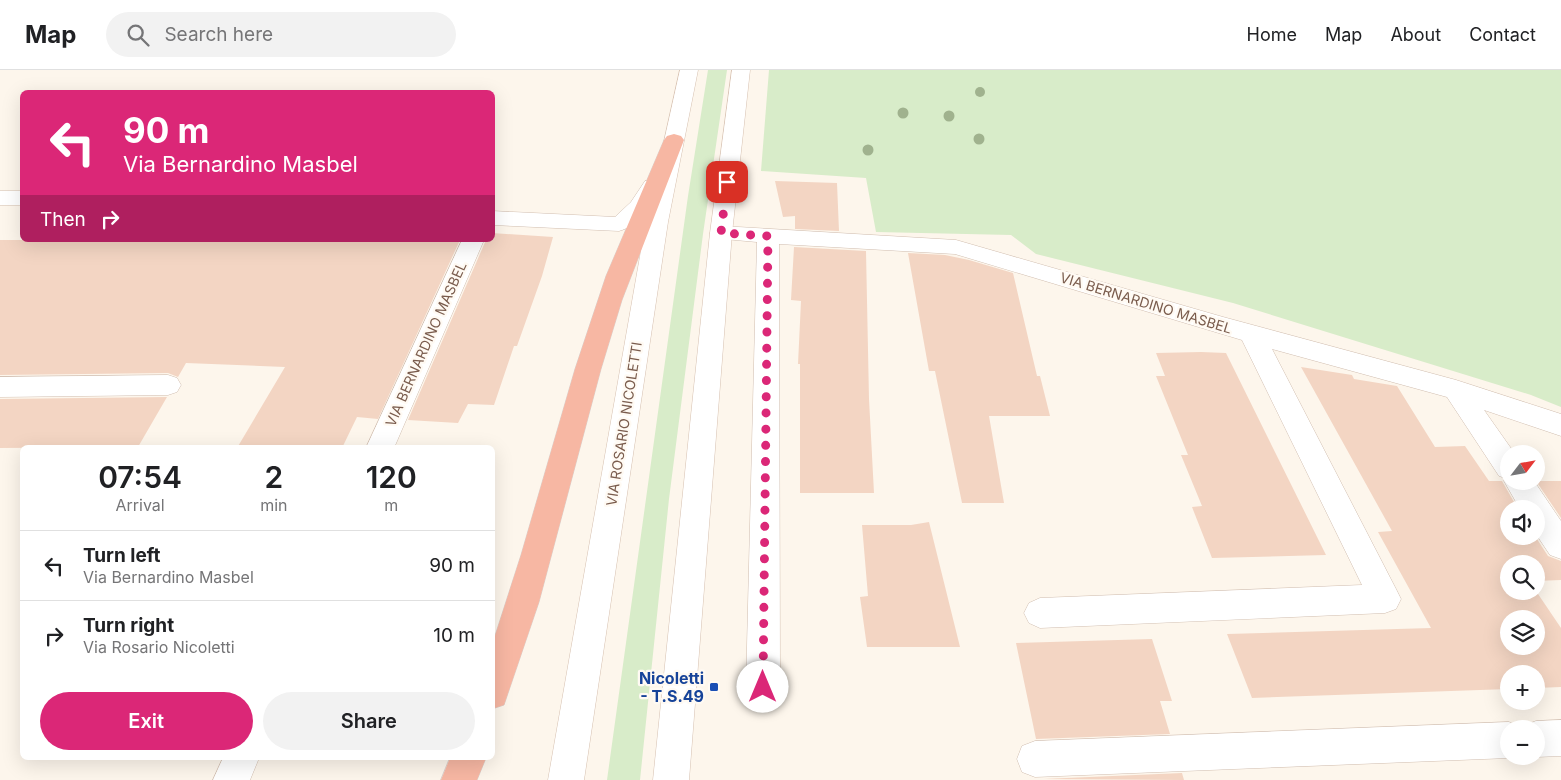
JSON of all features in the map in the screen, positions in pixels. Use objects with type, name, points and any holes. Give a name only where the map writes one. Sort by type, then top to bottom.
[{"type":"highway","points":[[495,686],[525,594],[602,322],[633,233],[674,140]]},
{"type":"highway","points":[[459,780],[467,760]]},
{"type":"street","name":"VIA ROSARIO NICOLETTI","points":[[566,780],[658,222],[689,70]]},
{"type":"street","points":[[671,780],[721,233],[741,70]]},
{"type":"street","points":[[495,218],[619,224],[628,220],[640,207],[658,178]]},
{"type":"street","points":[[0,198],[20,198]]},
{"type":"street","name":"VIA BERNARDINO MASBEL","points":[[721,233],[956,246],[1252,334],[1456,390],[1561,425]]},
{"type":"street","points":[[763,687],[768,236]]},
{"type":"street","name":"VIA BERNARDINO MASBEL","points":[[381,445],[471,242]]},
{"type":"street","points":[[1040,613],[1384,599],[1252,334]]},
{"type":"street","points":[[0,387],[168,385]]},
{"type":"street","points":[[1456,390],[1500,455]]},
{"type":"street","points":[[1545,522],[1561,546]]},
{"type":"street","points":[[1545,739],[1561,738]]},
{"type":"street","points":[[1036,759],[1500,740]]},
{"type":"street","points":[[231,780],[240,760]]},
{"type":"green space","points":[[708,70],[727,70],[703,234],[669,499],[640,780],[607,780],[688,196]]},
{"type":"green space","points":[[769,70],[1561,70],[1561,407],[1531,395],[1233,303],[1036,254],[1011,235],[876,232],[866,178],[761,171]]},
{"type":"building","points":[[775,181],[837,183],[839,231],[795,229],[795,216],[783,217]]},
{"type":"building","points":[[495,233],[553,237],[542,276],[517,346],[514,346],[494,405],[468,404],[458,423],[408,420],[485,242],[495,242]]},
{"type":"building","points":[[0,240],[20,240],[20,242],[459,242],[378,419],[357,417],[343,445],[239,445],[285,367],[186,363],[178,377],[168,373],[0,375]]},
{"type":"building","points":[[794,247],[866,251],[869,399],[874,493],[800,493],[800,364],[798,364],[801,301],[791,300]]},
{"type":"building","points":[[908,253],[945,255],[1013,273],[1037,376],[1040,376],[1050,416],[989,416],[1004,503],[962,503],[935,371],[929,371]]},
{"type":"building","points":[[1156,353],[1226,353],[1326,555],[1212,558],[1192,507],[1202,506],[1181,455],[1188,455],[1156,376],[1165,376]]},
{"type":"building","points":[[1301,367],[1352,375],[1354,379],[1397,386],[1435,447],[1465,446],[1489,481],[1500,481],[1500,490],[1507,490],[1513,500],[1500,500],[1500,545],[1541,545],[1548,556],[1561,561],[1561,580],[1545,581],[1545,555],[1500,555],[1500,600],[1542,600],[1561,628],[1561,687],[1545,688],[1545,665],[1500,665],[1500,689],[1252,698],[1227,634],[1431,628],[1378,532],[1392,531]]},
{"type":"building","points":[[167,397],[139,445],[20,445],[20,448],[0,448],[0,399]]},
{"type":"building","points":[[1545,481],[1561,481],[1561,518],[1542,490],[1545,490]]},
{"type":"building","points":[[929,522],[960,647],[867,647],[860,597],[868,596],[862,525],[911,525]]},
{"type":"building","points":[[1152,639],[1172,701],[1160,701],[1170,734],[1036,739],[1016,643]]},
{"type":"building","points":[[1182,773],[1184,780],[1043,779]]},
{"type":"place","name":"Nicoletti - T.S.49","points":[[714,687]]},
{"type":"route","points":[[727,182],[721,233],[768,236],[763,687]]}]
